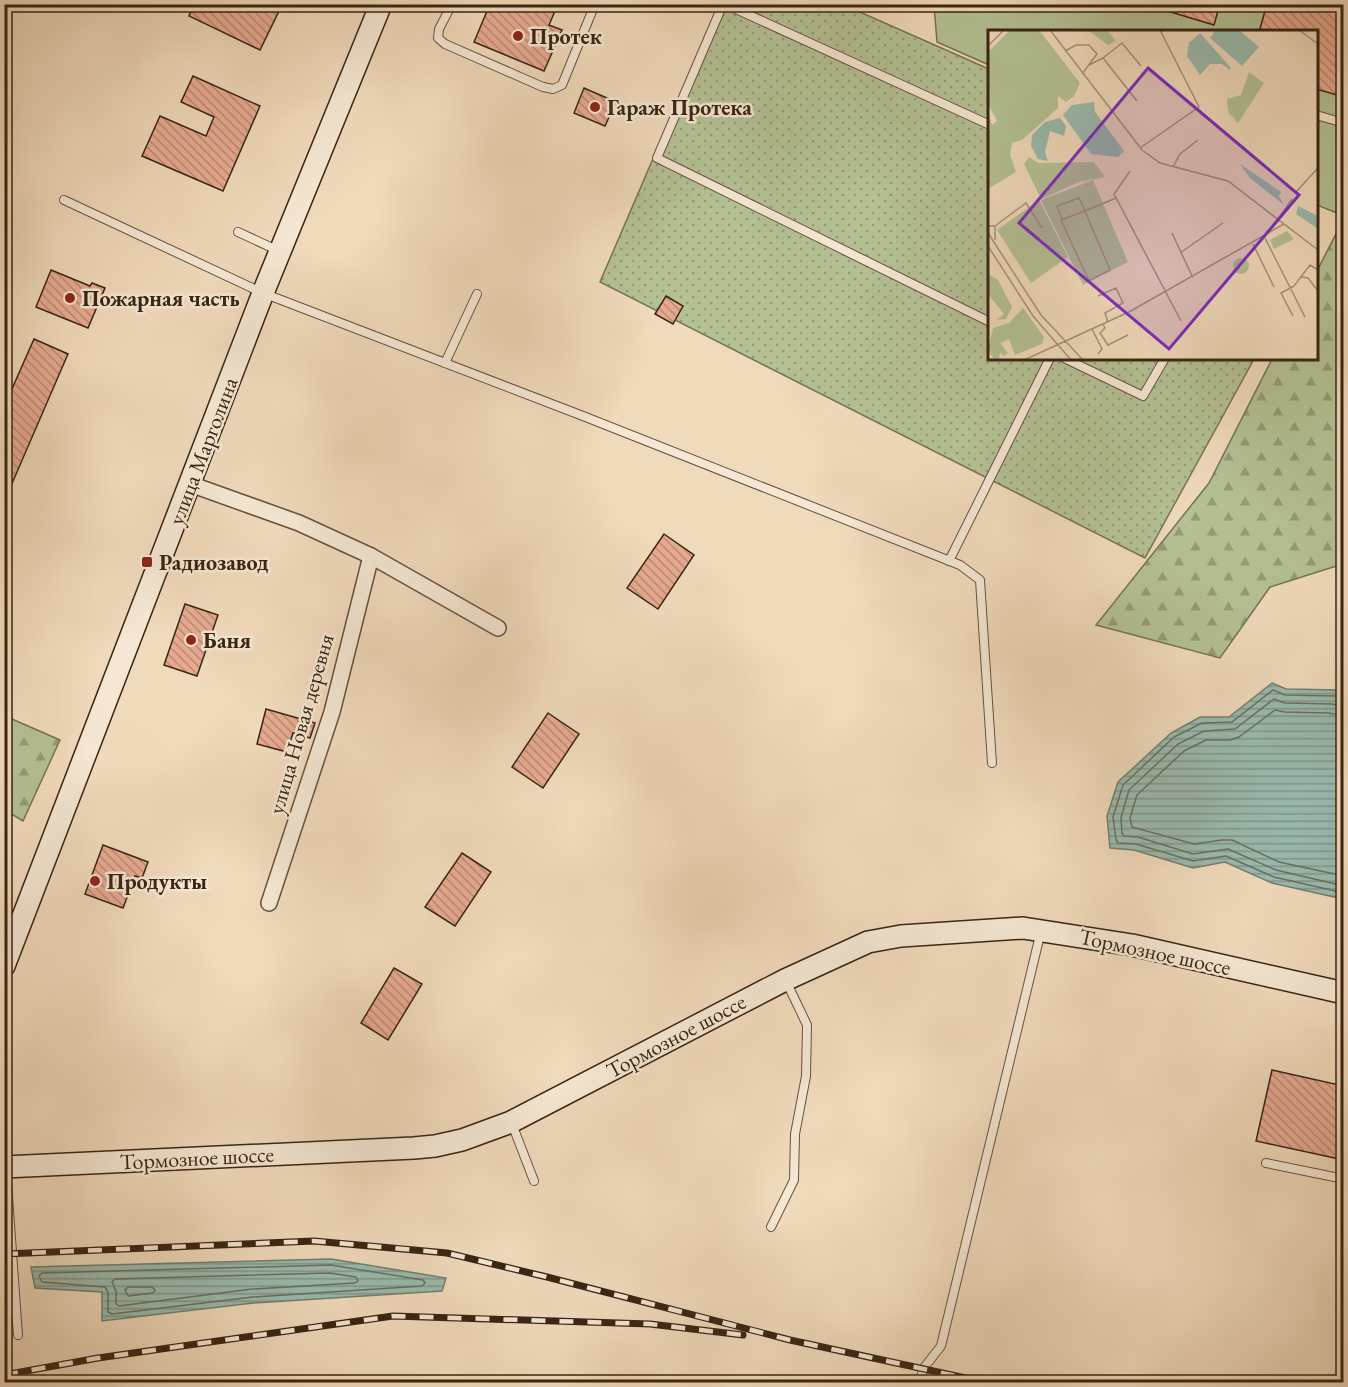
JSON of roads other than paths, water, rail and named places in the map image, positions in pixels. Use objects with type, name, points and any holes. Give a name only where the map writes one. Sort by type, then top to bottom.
[{"type":"street","name":"улица Марголина","points":[[4,966],[13,921],[190,484],[263,293],[381,4]]},
{"type":"street","points":[[190,484],[299,523],[371,556],[498,628]]},
{"type":"street","name":"улица Новая деревня","points":[[269,903],[332,712],[371,556]]},
{"type":"street","name":"Тормозное шоссе","points":[[5,1167],[435,1146],[483,1133],[511,1122],[785,980],[868,942],[901,936],[1023,927],[1132,945],[1344,993]]},
{"type":"lane","points":[[452,4],[439,29],[438,38],[445,44],[543,87],[553,89],[562,85],[595,4]]},
{"type":"lane","points":[[988,124],[724,4],[657,158],[988,321]]},
{"type":"lane","points":[[1318,115],[1344,123]]},
{"type":"lane","points":[[64,200],[263,293],[949,561],[972,572],[980,580],[992,763]]},
{"type":"lane","points":[[238,232],[280,251]]},
{"type":"lane","points":[[445,363],[477,294]]},
{"type":"lane","points":[[949,561],[1049,360]]},
{"type":"lane","points":[[1068,360],[1143,396],[1164,360]]},
{"type":"lane","points":[[920,1383],[923,1369],[941,1346],[1041,930]]},
{"type":"lane","points":[[771,1227],[794,1180],[795,1134],[806,1076],[807,1025],[785,980]]},
{"type":"lane","points":[[511,1122],[534,1181]]},
{"type":"lane","points":[[1266,1162],[1344,1179]]},
{"type":"lane","points":[[5,1167],[18,1335]]},
{"type":"water","points":[[1272,683],[1286,689],[1339,690],[1343,695],[1343,899],[1272,883],[1225,862],[1193,868],[1134,850],[1110,848],[1107,816],[1118,782],[1171,733],[1200,717],[1229,717]]},
{"type":"water","points":[[331,1259],[446,1278],[442,1291],[253,1303],[102,1321],[102,1292],[35,1288],[31,1267]]},
{"type":"railway","points":[[4,1254],[314,1241],[447,1253],[790,1340],[984,1382]]},
{"type":"railway","points":[[4,1375],[98,1358],[393,1316],[650,1324],[743,1335]]},
{"type":"place","name":"Протек","points":[[518,36]]},
{"type":"place","name":"Гараж Протека","points":[[595,107]]},
{"type":"place","name":"Пожарная часть","points":[[70,298]]},
{"type":"place","name":"Радиозавод","points":[[147,562]]},
{"type":"place","name":"Баня","points":[[191,640]]},
{"type":"place","name":"Продукты","points":[[95,881]]}]
